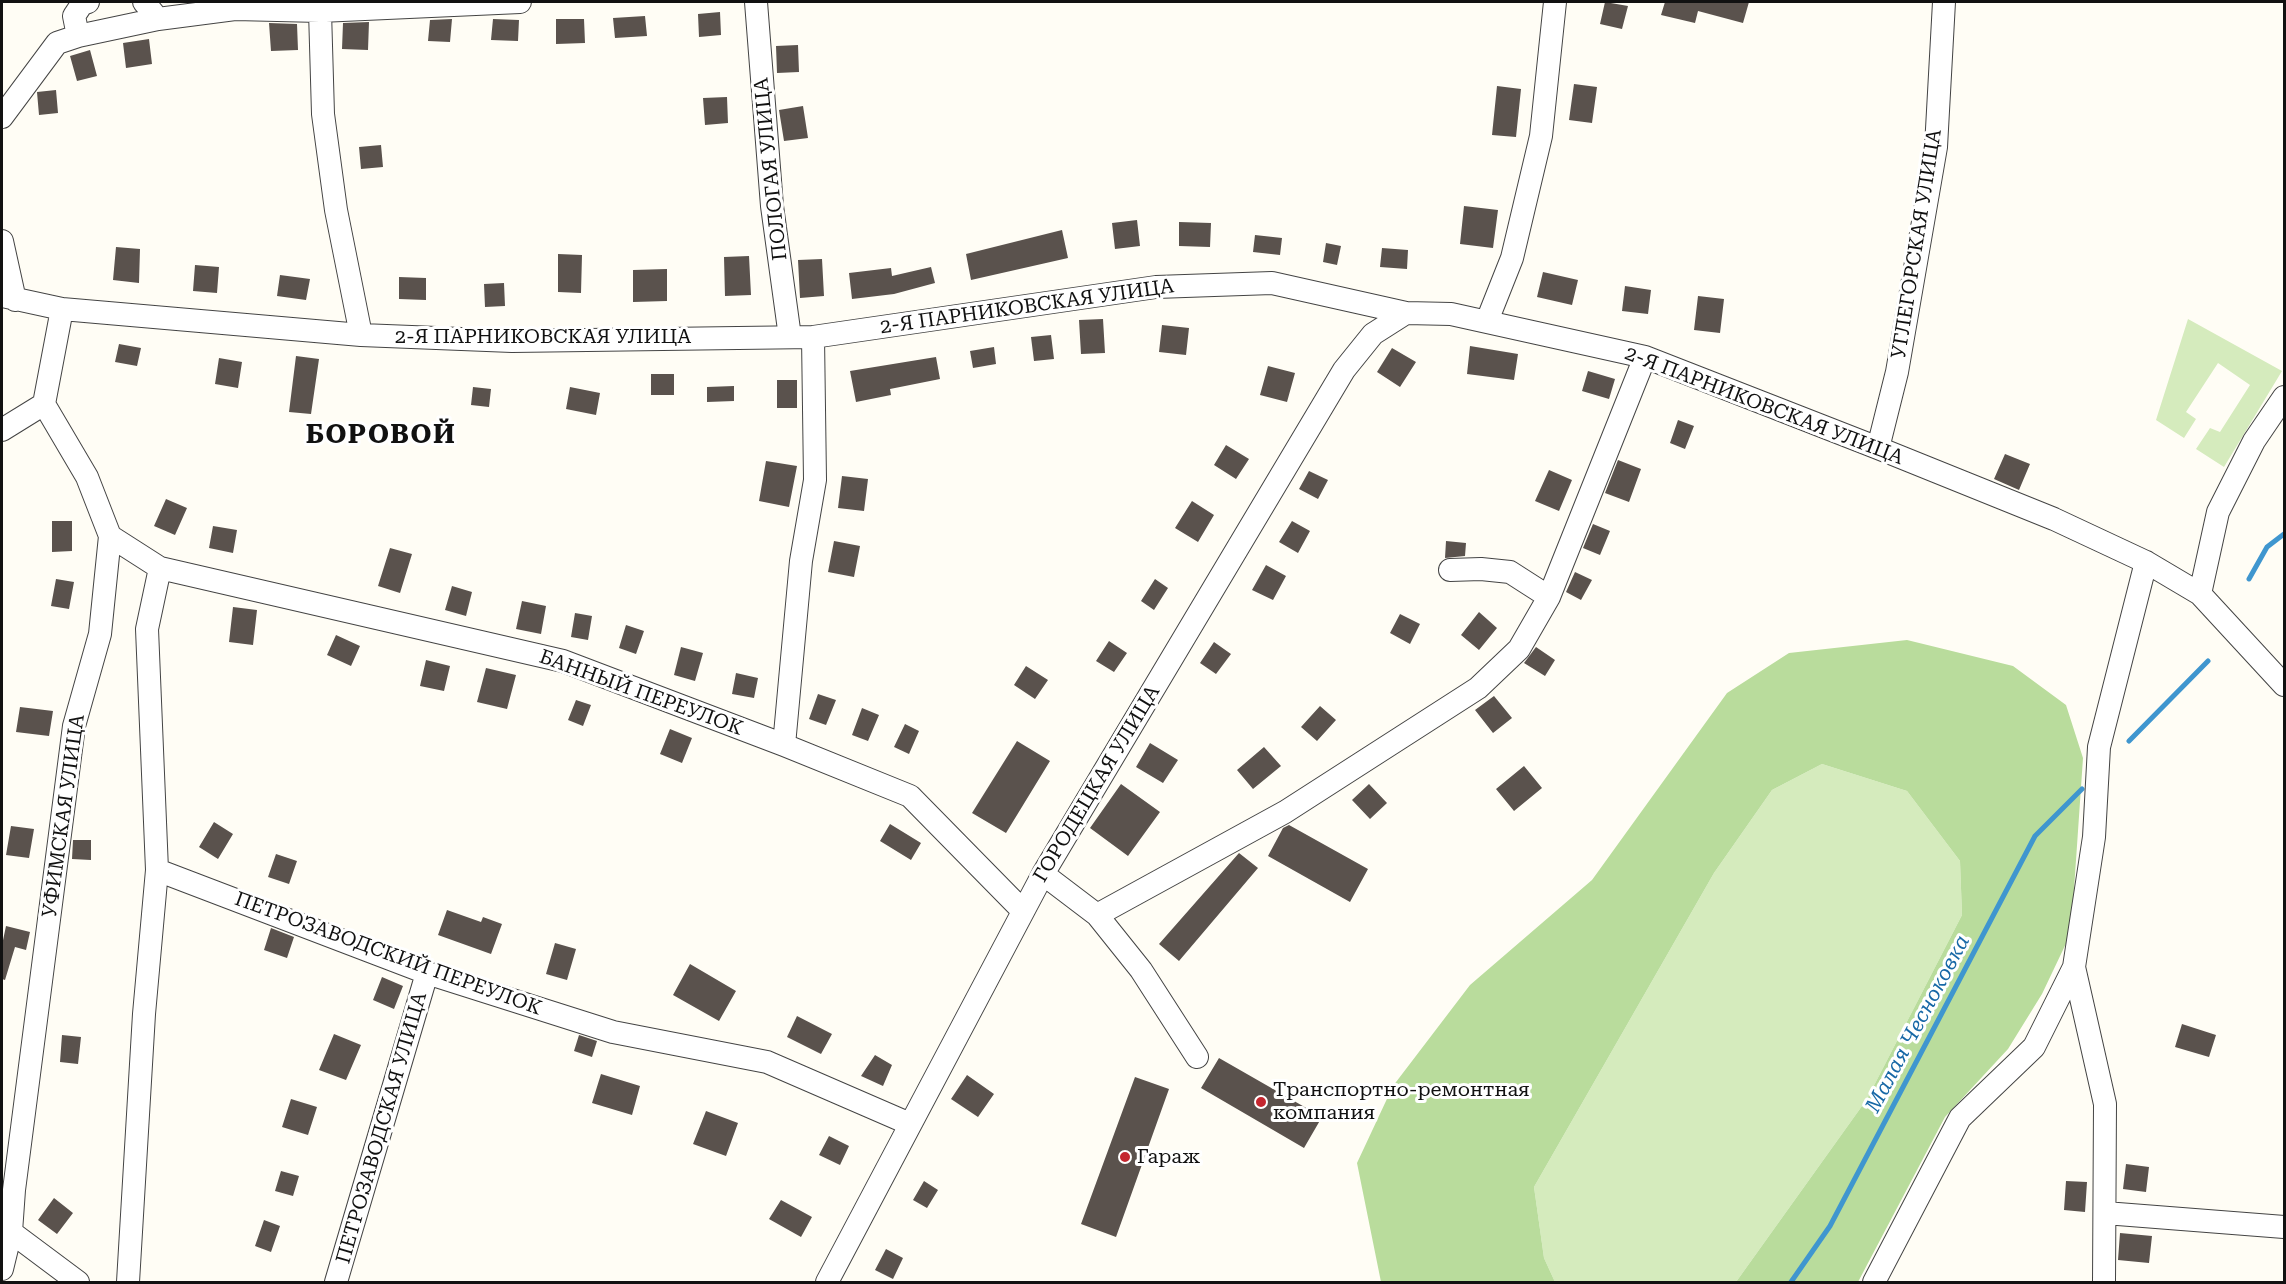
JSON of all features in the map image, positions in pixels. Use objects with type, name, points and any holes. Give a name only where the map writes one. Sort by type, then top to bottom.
[{"type":"street","points":[[78,36],[74,16],[82,4],[88,2]]},
{"type":"street","points":[[144,2],[158,19]]},
{"type":"street","points":[[2,117],[57,43],[78,36],[158,19],[235,9],[320,11],[520,2]]},
{"type":"street","name":"ПОЛОГАЯ УЛИЦА","points":[[756,2],[772,206],[790,337]]},
{"type":"street","points":[[1487,321],[1512,258],[1541,136],[1555,2]]},
{"type":"street","name":"УГЛЕГОРСКАЯ УЛИЦА","points":[[1878,448],[1896,372],[1936,147],[1944,2]]},
{"type":"street","points":[[320,11],[323,114],[336,210],[361,335]]},
{"type":"street","points":[[2,241],[8,298]]},
{"type":"street","name":"2-Я ПАРНИКОВСКАЯ УЛИЦА","points":[[8,298],[62,309],[361,335],[512,341],[813,337],[1156,287],[1272,283],[1406,313],[1451,314],[1487,321],[1645,357],[1878,448],[2054,519],[2146,562],[2200,594],[2284,685]]},
{"type":"street","points":[[2,430],[44,404],[62,309]]},
{"type":"street","name":"ГОРОДЕЦКАЯ УЛИЦА","points":[[826,1282],[1022,910],[1344,370],[1372,334],[1406,313]]},
{"type":"street","points":[[784,745],[801,561],[815,480],[813,337]]},
{"type":"street","points":[[1097,915],[1285,812],[1478,688],[1519,649],[1549,597],[1645,357]]},
{"type":"street","name":"УФИМСКАЯ УЛИЦА","points":[[2,1269],[11,1232],[8,1187],[74,726],[100,634],[110,536],[87,477],[44,404]]},
{"type":"street","points":[[2200,594],[2218,512],[2254,441],[2281,409]]},
{"type":"street","name":"БАННЫЙ ПЕРЕУЛОК","points":[[110,536],[160,568],[563,661],[784,745],[910,796],[1022,910]]},
{"type":"street","points":[[1874,1282],[1960,1118],[2034,1047],[2074,967],[2094,837],[2099,747],[2146,562]]},
{"type":"street","points":[[128,1282],[144,1014],[157,870],[147,629],[160,568]]},
{"type":"street","points":[[1450,570],[1481,569],[1510,572],[1549,597]]},
{"type":"street","name":"ПЕТРОЗАВОДСКИЙ ПЕРЕУЛОК","points":[[157,870],[427,973],[613,1032],[767,1062],[910,1124]]},
{"type":"street","points":[[1043,874],[1097,915],[1141,970],[1197,1057]]},
{"type":"street","points":[[2074,967],[2105,1104],[2104,1282]]},
{"type":"street","name":"ПЕТРОЗАВОДСКАЯ УЛИЦА","points":[[336,1282],[427,973]]},
{"type":"street","points":[[2105,1213],[2284,1227]]},
{"type":"street","points":[[11,1232],[78,1282]]},
{"type":"green space","points":[[2188,319],[2282,371],[2224,467],[2196,449],[2210,428],[2220,432],[2250,385],[2218,363],[2186,412],[2196,419],[2184,438],[2156,420]]},
{"type":"green space","points":[[1907,640],[2013,666],[2066,705],[2083,758],[2071,933],[2042,994],[2008,1049],[1945,1117],[1858,1282],[1736,1282],[1867,1099],[1962,915],[1960,861],[1907,791],[1822,764],[1772,790],[1714,873],[1534,1187],[1544,1258],[1555,1282],[1381,1282],[1357,1163],[1393,1086],[1470,985],[1592,880],[1727,693],[1789,653]]},
{"type":"green space","points":[[1822,764],[1907,791],[1960,861],[1962,915],[1867,1099],[1736,1282],[1555,1282],[1544,1258],[1534,1187],[1714,873],[1772,790]]},
{"type":"building","points":[[1605,2],[1628,6],[1622,29],[1600,24]]},
{"type":"building","points":[[1665,2],[1749,2],[1743,23],[1698,11],[1695,23],[1661,15]]},
{"type":"building","points":[[720,12],[721,35],[699,37],[698,14]]},
{"type":"building","points":[[645,16],[647,36],[615,38],[613,18]]},
{"type":"building","points":[[452,19],[450,42],[428,41],[430,20]]},
{"type":"building","points":[[493,19],[519,20],[518,41],[491,40]]},
{"type":"building","points":[[556,19],[584,19],[585,43],[556,44]]},
{"type":"building","points":[[369,22],[368,50],[342,49],[343,23]]},
{"type":"building","points":[[269,23],[297,24],[298,50],[271,51]]},
{"type":"building","points":[[149,39],[152,64],[126,68],[123,43]]},
{"type":"building","points":[[798,45],[799,72],[777,73],[776,46]]},
{"type":"building","points":[[90,50],[97,76],[77,81],[70,56]]},
{"type":"building","points":[[1574,84],[1597,87],[1592,123],[1569,120]]},
{"type":"building","points":[[1497,86],[1521,89],[1516,137],[1492,135]]},
{"type":"building","points":[[56,90],[58,113],[39,115],[37,92]]},
{"type":"building","points":[[727,97],[728,123],[705,125],[703,98]]},
{"type":"building","points":[[803,106],[808,138],[784,141],[779,110]]},
{"type":"building","points":[[381,145],[383,167],[361,169],[359,147]]},
{"type":"building","points":[[1464,206],[1498,210],[1493,248],[1460,244]]},
{"type":"building","points":[[1137,220],[1140,246],[1115,249],[1112,223]]},
{"type":"building","points":[[1179,222],[1211,223],[1210,247],[1179,246]]},
{"type":"building","points":[[1062,230],[1068,258],[971,280],[966,254]]},
{"type":"building","points":[[1255,235],[1282,238],[1280,255],[1253,252]]},
{"type":"building","points":[[1326,243],[1341,246],[1337,265],[1323,262]]},
{"type":"building","points":[[116,247],[140,249],[139,283],[113,280]]},
{"type":"building","points":[[1382,248],[1408,250],[1407,269],[1380,267]]},
{"type":"building","points":[[558,254],[582,255],[581,293],[558,292]]},
{"type":"building","points":[[749,256],[751,295],[725,296],[724,257]]},
{"type":"building","points":[[822,259],[824,296],[800,298],[798,260]]},
{"type":"building","points":[[195,265],[219,267],[217,293],[193,291]]},
{"type":"building","points":[[931,267],[935,283],[894,294],[852,299],[849,273],[891,268],[892,276]]},
{"type":"building","points":[[667,269],[667,301],[633,302],[633,270]]},
{"type":"building","points":[[1543,272],[1578,280],[1572,305],[1537,297]]},
{"type":"building","points":[[280,275],[310,279],[306,300],[277,296]]},
{"type":"building","points":[[399,277],[426,278],[426,300],[399,299]]},
{"type":"building","points":[[504,283],[505,306],[485,307],[484,284]]},
{"type":"building","points":[[1625,286],[1651,290],[1648,314],[1622,311]]},
{"type":"building","points":[[1698,296],[1724,299],[1720,333],[1694,330]]},
{"type":"building","points":[[1103,319],[1105,353],[1081,354],[1079,320]]},
{"type":"building","points":[[1162,325],[1189,328],[1186,355],[1159,352]]},
{"type":"building","points":[[1051,335],[1054,359],[1034,361],[1031,337]]},
{"type":"building","points":[[119,344],[141,348],[137,366],[115,362]]},
{"type":"building","points":[[1470,346],[1518,354],[1514,380],[1467,374]]},
{"type":"building","points":[[994,347],[996,364],[973,368],[970,351]]},
{"type":"building","points":[[1392,348],[1416,362],[1400,387],[1377,372]]},
{"type":"building","points":[[296,356],[319,359],[311,414],[289,412]]},
{"type":"building","points":[[936,357],[940,379],[890,389],[891,395],[856,402],[850,371]]},
{"type":"building","points":[[219,358],[242,362],[238,388],[215,384]]},
{"type":"building","points":[[1268,366],[1295,373],[1287,402],[1260,395]]},
{"type":"building","points":[[1588,371],[1615,379],[1609,399],[1582,391]]},
{"type":"building","points":[[651,374],[674,374],[674,395],[651,395]]},
{"type":"building","points":[[777,380],[797,380],[797,408],[777,408]]},
{"type":"building","points":[[734,386],[734,401],[707,402],[707,387]]},
{"type":"building","points":[[473,387],[491,389],[489,407],[471,405]]},
{"type":"building","points":[[570,387],[600,393],[596,415],[566,409]]},
{"type":"building","points":[[1678,420],[1694,426],[1685,449],[1670,443]]},
{"type":"building","points":[[1226,445],[1249,459],[1236,479],[1214,465]]},
{"type":"building","points":[[2005,454],[2030,464],[2019,490],[1994,479]]},
{"type":"building","points":[[1618,460],[1641,469],[1629,502],[1605,493]]},
{"type":"building","points":[[766,461],[797,466],[789,507],[759,501]]},
{"type":"building","points":[[1549,470],[1572,480],[1559,511],[1535,501]]},
{"type":"building","points":[[1309,471],[1328,480],[1318,499],[1299,489]]},
{"type":"building","points":[[842,476],[868,479],[864,511],[838,508]]},
{"type":"building","points":[[166,499],[187,508],[175,535],[154,526]]},
{"type":"building","points":[[1192,501],[1214,515],[1198,542],[1175,528]]},
{"type":"building","points":[[52,521],[72,521],[72,551],[52,552]]},
{"type":"building","points":[[1292,521],[1310,531],[1298,553],[1279,542]]},
{"type":"building","points":[[1593,524],[1610,531],[1600,555],[1583,548]]},
{"type":"building","points":[[213,526],[237,530],[233,553],[209,548]]},
{"type":"building","points":[[834,541],[860,546],[854,577],[828,572]]},
{"type":"building","points":[[1446,541],[1466,543],[1465,556],[1445,558]]},
{"type":"building","points":[[390,548],[412,554],[400,593],[378,586]]},
{"type":"building","points":[[1266,565],[1286,576],[1273,600],[1252,590]]},
{"type":"building","points":[[1575,572],[1592,580],[1581,600],[1566,592]]},
{"type":"building","points":[[56,579],[74,582],[69,609],[51,606]]},
{"type":"building","points":[[1155,579],[1168,588],[1154,610],[1141,601]]},
{"type":"building","points":[[452,586],[472,592],[466,616],[445,610]]},
{"type":"building","points":[[522,601],[546,606],[541,634],[516,629]]},
{"type":"building","points":[[233,607],[257,610],[253,645],[229,642]]},
{"type":"building","points":[[1479,612],[1497,628],[1479,650],[1461,635]]},
{"type":"building","points":[[575,613],[592,616],[588,640],[571,637]]},
{"type":"building","points":[[1400,614],[1420,624],[1410,644],[1390,633]]},
{"type":"building","points":[[626,625],[644,631],[636,654],[619,648]]},
{"type":"building","points":[[336,635],[360,646],[351,666],[327,655]]},
{"type":"building","points":[[1109,641],[1127,653],[1114,672],[1096,661]]},
{"type":"building","points":[[1214,642],[1231,654],[1216,674],[1200,663]]},
{"type":"building","points":[[681,647],[703,653],[695,681],[674,675]]},
{"type":"building","points":[[1536,647],[1555,660],[1545,676],[1524,663]]},
{"type":"building","points":[[426,660],[450,666],[444,691],[420,686]]},
{"type":"building","points":[[1026,666],[1048,680],[1035,699],[1014,685]]},
{"type":"building","points":[[486,668],[516,675],[507,709],[477,702]]},
{"type":"building","points":[[736,673],[758,678],[754,698],[732,694]]},
{"type":"building","points":[[818,694],[836,700],[826,725],[809,719]]},
{"type":"building","points":[[1494,696],[1512,718],[1493,733],[1475,710]]},
{"type":"building","points":[[576,700],[591,705],[583,726],[568,720]]},
{"type":"building","points":[[1320,706],[1336,720],[1317,741],[1301,727]]},
{"type":"building","points":[[20,707],[53,711],[49,736],[16,732]]},
{"type":"building","points":[[862,708],[879,715],[868,741],[852,735]]},
{"type":"building","points":[[905,724],[919,731],[909,754],[894,747]]},
{"type":"building","points":[[670,729],[692,738],[682,763],[660,754]]},
{"type":"building","points":[[1017,741],[1050,761],[1006,833],[972,813]]},
{"type":"building","points":[[1150,743],[1178,760],[1163,783],[1136,767]]},
{"type":"building","points":[[1264,747],[1281,766],[1253,789],[1237,770]]},
{"type":"building","points":[[1524,766],[1542,788],[1514,811],[1496,789]]},
{"type":"building","points":[[1121,784],[1160,812],[1128,856],[1090,828]]},
{"type":"building","points":[[1369,784],[1387,803],[1370,819],[1352,800]]},
{"type":"building","points":[[214,822],[233,834],[218,859],[199,847]]},
{"type":"building","points":[[890,824],[921,843],[911,860],[880,841]]},
{"type":"building","points":[[1289,825],[1368,869],[1350,902],[1268,856],[1283,828]]},
{"type":"building","points":[[11,826],[34,829],[29,858],[6,855]]},
{"type":"building","points":[[73,840],[91,840],[91,860],[72,859]]},
{"type":"building","points":[[1239,853],[1258,868],[1179,961],[1159,944]]},
{"type":"building","points":[[276,854],[297,861],[289,884],[268,877]]},
{"type":"building","points":[[447,910],[481,922],[483,917],[502,924],[491,954],[438,935]]},
{"type":"building","points":[[6,926],[30,932],[26,950],[15,947],[5,980],[2,979],[2,945]]},
{"type":"building","points":[[271,928],[294,937],[287,958],[264,950]]},
{"type":"building","points":[[555,943],[576,949],[567,980],[546,974]]},
{"type":"building","points":[[690,964],[736,991],[719,1021],[673,995]]},
{"type":"building","points":[[382,977],[403,986],[394,1009],[373,1000]]},
{"type":"building","points":[[797,1016],[832,1034],[821,1054],[787,1037]]},
{"type":"building","points":[[2182,1024],[2216,1035],[2209,1057],[2175,1047]]},
{"type":"building","points":[[334,1034],[361,1045],[346,1080],[319,1070]]},
{"type":"building","points":[[62,1035],[81,1037],[78,1064],[60,1062]]},
{"type":"building","points":[[579,1035],[597,1041],[592,1057],[574,1051]]},
{"type":"building","points":[[875,1055],[892,1065],[883,1086],[861,1076]]},
{"type":"building","name":"Транспортно-ремонтная компания","points":[[1219,1058],[1322,1117],[1304,1148],[1201,1088]]},
{"type":"building","points":[[601,1074],[640,1086],[632,1115],[592,1103]]},
{"type":"building","points":[[967,1075],[994,1094],[978,1117],[951,1099]]},
{"type":"building","name":"Гараж","points":[[1135,1077],[1169,1089],[1116,1237],[1081,1224]]},
{"type":"building","points":[[291,1099],[317,1107],[308,1135],[282,1127]]},
{"type":"building","points":[[706,1111],[738,1123],[726,1156],[693,1144]]},
{"type":"building","points":[[829,1136],[849,1146],[840,1165],[819,1155]]},
{"type":"building","points":[[2126,1164],[2149,1167],[2146,1192],[2123,1189]]},
{"type":"building","points":[[281,1171],[299,1176],[293,1196],[275,1191]]},
{"type":"building","points":[[924,1181],[938,1190],[927,1208],[913,1200]]},
{"type":"building","points":[[2066,1181],[2087,1182],[2085,1212],[2064,1210]]},
{"type":"building","points":[[54,1198],[73,1213],[57,1234],[38,1220]]},
{"type":"building","points":[[781,1200],[812,1217],[801,1237],[769,1219]]},
{"type":"building","points":[[264,1220],[280,1226],[271,1252],[255,1246]]},
{"type":"building","points":[[2120,1233],[2152,1236],[2149,1263],[2118,1260]]},
{"type":"building","points":[[886,1249],[903,1258],[893,1279],[875,1270]]},
{"type":"waterway","name":"Малая Чесноковка","points":[[2249,579],[2267,547],[2284,534]]},
{"type":"waterway","name":"Малая Чесноковка","points":[[2129,741],[2208,661]]},
{"type":"waterway","name":"Малая Чесноковка","points":[[1791,1282],[1830,1226],[2035,836],[2082,789]]},
{"type":"place","name":"Транспортно-ремонтная компания","points":[[1261,1102]]},
{"type":"place","name":"Гараж","points":[[1125,1157]]},
{"type":"district","name":"БОРОВОЙ","points":[[381,435]]}]
